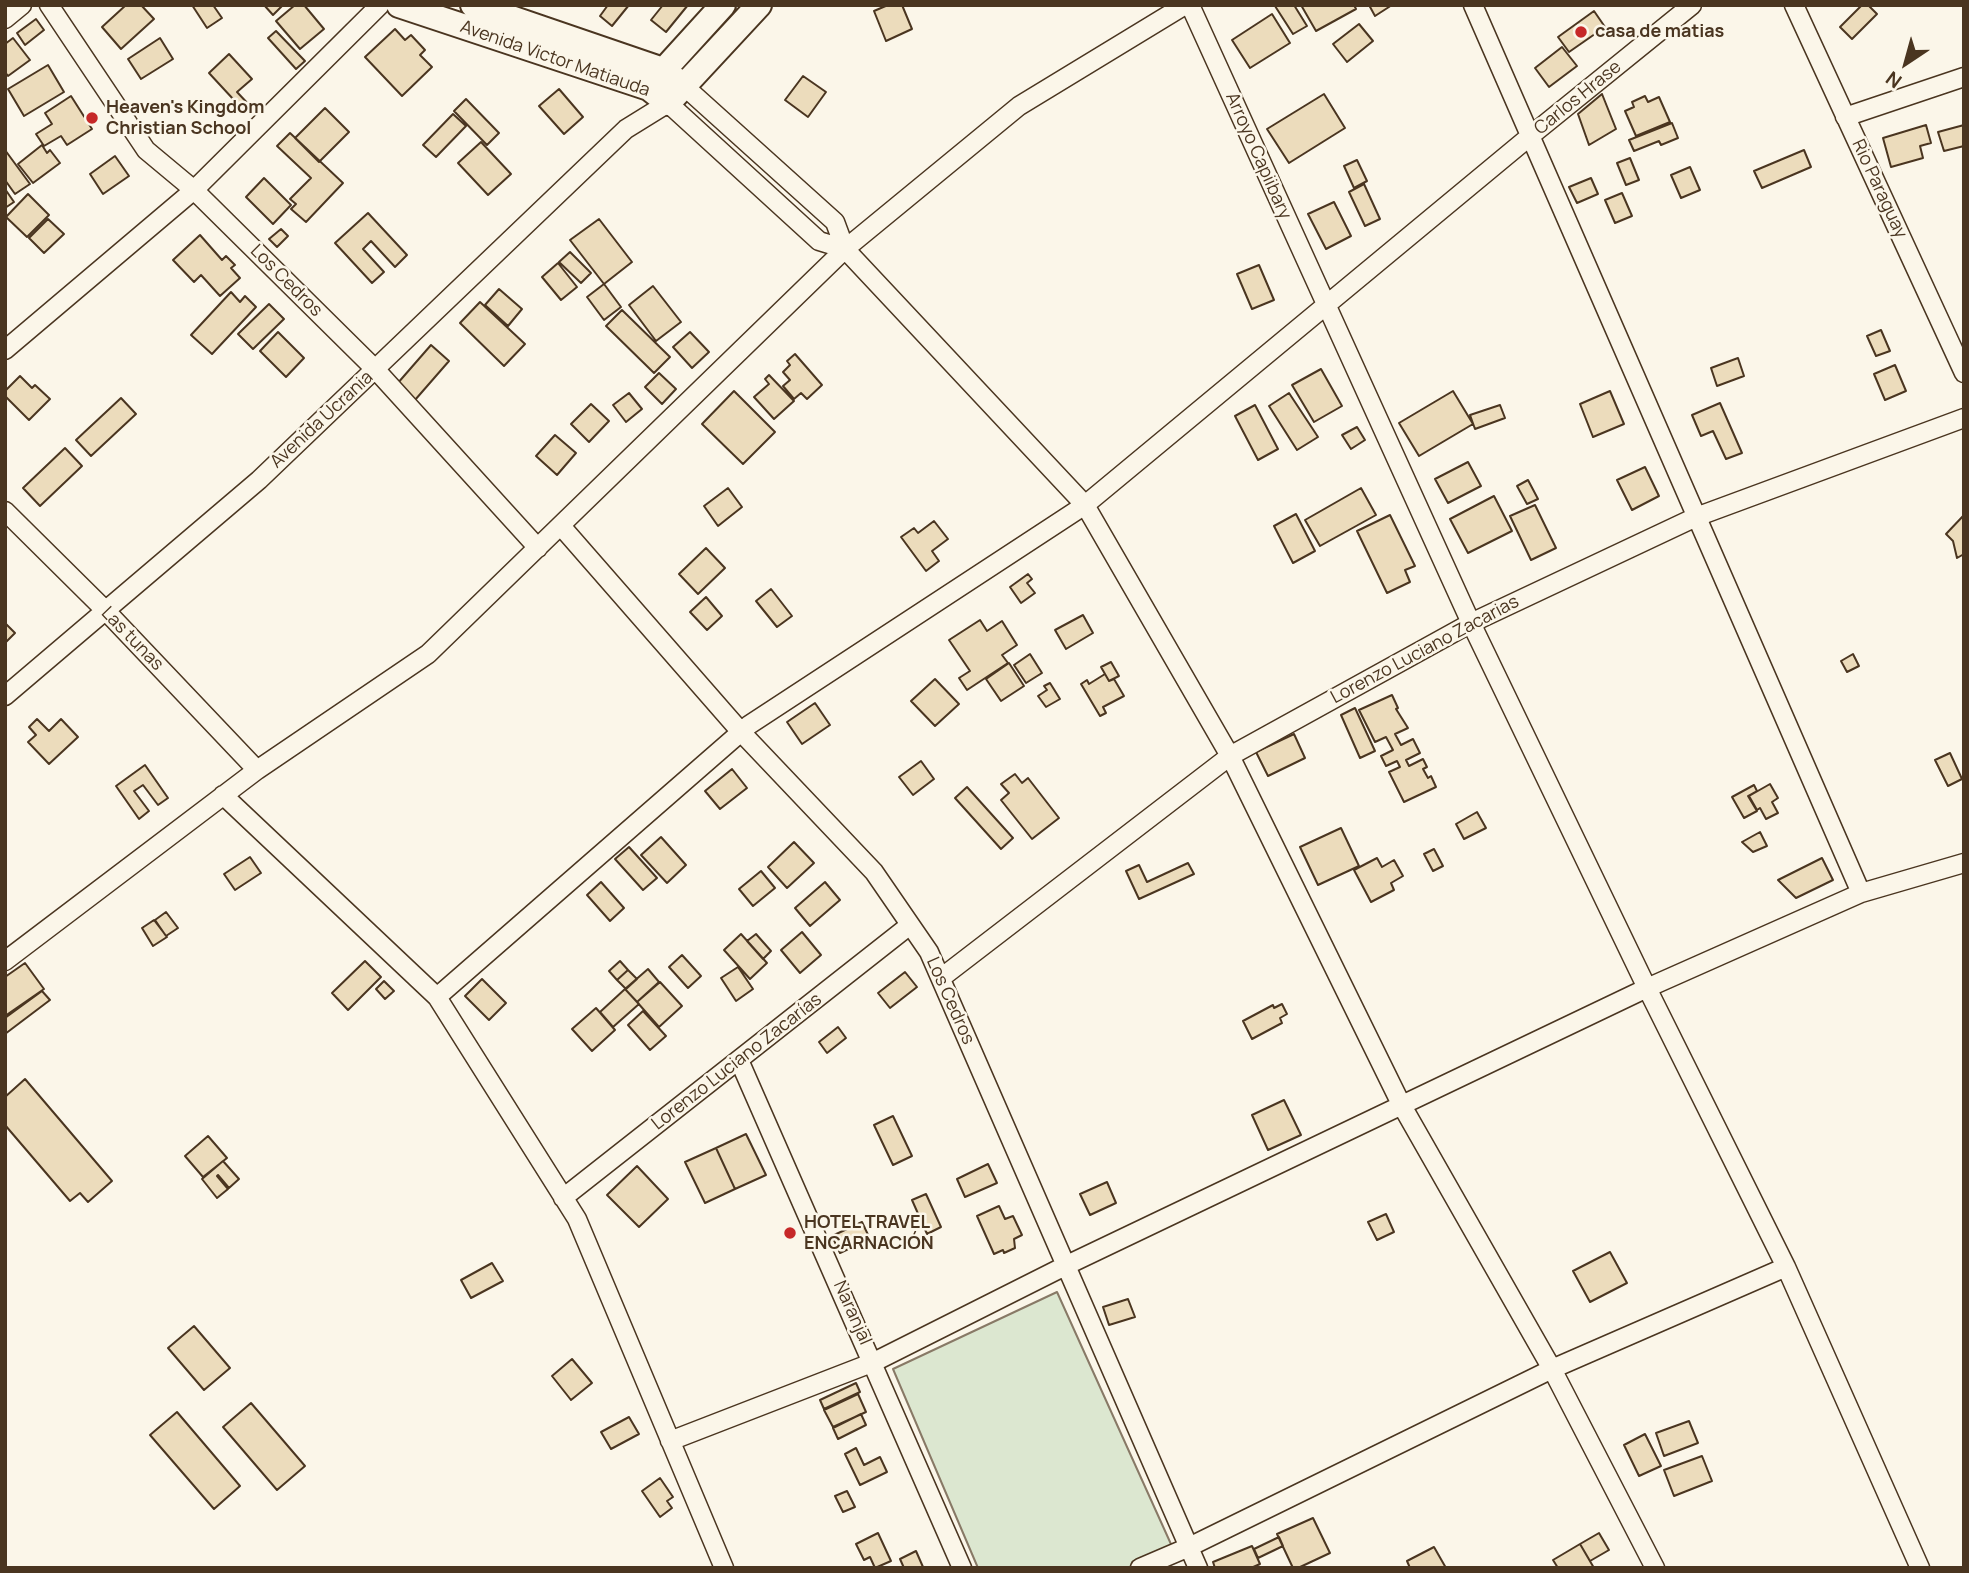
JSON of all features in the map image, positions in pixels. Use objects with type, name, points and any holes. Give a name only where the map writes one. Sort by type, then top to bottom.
[{"type":"main road","name":"Avenida Victor Matiauda","points":[[399,5],[656,79]]},
{"type":"main road","name":"Avenida Victor Matiauda","points":[[473,5],[656,79],[676,95]]},
{"type":"main road","name":"Avenida Ucrania","points":[[656,79],[723,5]]},
{"type":"main road","name":"Avenida Ucrania","points":[[676,95],[759,5]]},
{"type":"street","points":[[5,19],[22,5]]},
{"type":"street","name":"Los Cedros","points":[[49,5],[146,150],[194,190],[376,370],[538,548]]},
{"type":"street","points":[[5,350],[194,190],[380,5]]},
{"type":"street","points":[[5,961],[257,769],[428,654],[845,249],[1019,106],[1187,5]]},
{"type":"street","name":"Arroyo Capiibary","points":[[1187,5],[1471,623],[1647,988],[1786,1267],[1920,1568]]},
{"type":"street","points":[[1473,5],[1861,893]]},
{"type":"street","name":"Carlos Hrase","points":[[437,997],[741,733],[1086,505],[1692,5]]},
{"type":"street","name":"Rio Paraguay","points":[[1794,5],[1964,373]]},
{"type":"street","points":[[1845,117],[1964,77]]},
{"type":"street","name":"Avenida Ucrania","points":[[626,129],[656,79]]},
{"type":"street","points":[[676,95],[835,222],[845,249],[1086,505],[1230,755],[1401,1104],[1552,1369],[1655,1568]]},
{"type":"street","name":"Avenida Ucrania","points":[[5,696],[259,480],[626,129],[676,95]]},
{"type":"street","name":"Lorenzo Luciano Zacarias","points":[[940,978],[1230,755],[1471,623],[1696,517],[1964,418]]},
{"type":"street","name":"Las tunas","points":[[5,511],[106,611],[257,769]]},
{"type":"street","name":"Los Cedros","points":[[561,526],[741,733],[874,872],[929,952],[1198,1568]]},
{"type":"street","points":[[223,795],[437,997],[577,1219],[724,1568]]},
{"type":"street","points":[[670,1441],[874,1362],[1065,1266],[1647,988],[1861,893],[1964,863]]},
{"type":"street","name":"Lorenzo Luciano Zacarías","points":[[564,1198],[910,925]]},
{"type":"street","name":"Naranjal","points":[[739,1060],[874,1362],[962,1568]]},
{"type":"street","points":[[1140,1568],[1189,1547],[1552,1369],[1786,1267]]},
{"type":"green space","points":[[1057,1292],[1175,1553],[1145,1568],[978,1568],[893,1369]]},
{"type":"building","points":[[126,5],[141,5],[154,19],[121,49],[102,27]]},
{"type":"building","points":[[192,5],[213,5],[222,18],[207,28]]},
{"type":"building","points":[[264,5],[283,5],[273,15]]},
{"type":"building","points":[[295,5],[304,5],[324,29],[300,49],[276,21]]},
{"type":"building","points":[[608,5],[629,5],[612,26],[600,16]]},
{"type":"building","points":[[663,5],[688,5],[666,32],[651,20]]},
{"type":"building","points":[[888,5],[902,5],[912,29],[886,41],[874,11]]},
{"type":"building","points":[[1294,5],[1307,26],[1293,34],[1275,6]]},
{"type":"building","points":[[1301,5],[1354,5],[1356,9],[1316,31]]},
{"type":"building","points":[[1369,5],[1392,5],[1375,16]]},
{"type":"building","points":[[1862,5],[1868,5],[1877,14],[1852,39],[1840,27]]},
{"type":"building","name":"casa de matias","points":[[1594,11],[1605,27],[1569,52],[1558,37]]},
{"type":"building","points":[[1272,14],[1290,43],[1250,68],[1232,40]]},
{"type":"building","points":[[36,19],[44,30],[25,45],[17,33]]},
{"type":"building","points":[[1359,24],[1373,41],[1347,62],[1333,44]]},
{"type":"building","points":[[395,29],[405,40],[411,35],[425,50],[420,55],[432,67],[402,96],[365,57]]},
{"type":"building","points":[[276,31],[305,61],[296,69],[268,38]]},
{"type":"building","points":[[13,38],[30,60],[8,76],[5,72],[5,44]]},
{"type":"building","points":[[160,38],[173,59],[141,79],[128,59]]},
{"type":"building","points":[[1562,47],[1577,66],[1549,87],[1535,68]]},
{"type":"building","points":[[229,54],[252,79],[237,92],[252,108],[246,113],[209,73]]},
{"type":"building","points":[[48,65],[64,92],[24,116],[8,89]]},
{"type":"building","points":[[803,76],[826,92],[808,117],[785,100]]},
{"type":"building","points":[[559,89],[583,117],[564,134],[539,106]]},
{"type":"building","points":[[1324,94],[1345,128],[1289,163],[1267,129]]},
{"type":"building","points":[[1602,94],[1616,129],[1589,145],[1578,114]]},
{"type":"building","points":[[71,96],[92,129],[67,145],[61,136],[44,146],[36,134],[52,124],[45,113]]},
{"type":"building","points":[[1645,96],[1648,102],[1659,97],[1670,122],[1636,136],[1625,111],[1634,107],[1632,102]]},
{"type":"building","points":[[466,99],[499,133],[487,145],[454,111]]},
{"type":"building","points":[[325,108],[349,132],[319,162],[295,138]]},
{"type":"building","points":[[453,114],[466,126],[436,157],[423,145]]},
{"type":"building","points":[[1672,123],[1678,138],[1661,145],[1659,141],[1634,151],[1629,140]]},
{"type":"building","points":[[1926,125],[1931,143],[1920,146],[1923,158],[1891,167],[1883,138]]},
{"type":"building","points":[[1964,125],[1964,146],[1944,151],[1938,132]]},
{"type":"building","points":[[290,133],[343,183],[306,222],[291,209],[296,204],[290,199],[311,178],[277,146]]},
{"type":"building","points":[[481,142],[511,174],[488,195],[458,163]]},
{"type":"building","points":[[42,145],[47,153],[50,150],[60,163],[33,183],[18,164]]},
{"type":"building","points":[[5,150],[30,184],[15,194],[5,180]]},
{"type":"building","points":[[1804,150],[1811,167],[1762,188],[1754,171]]},
{"type":"building","points":[[115,156],[129,176],[103,194],[90,174]]},
{"type":"building","points":[[1630,158],[1639,180],[1626,185],[1617,163]]},
{"type":"building","points":[[1357,160],[1367,181],[1354,188],[1344,166]]},
{"type":"building","points":[[1690,167],[1700,190],[1681,198],[1671,175]]},
{"type":"building","points":[[264,178],[291,205],[273,224],[246,197]]},
{"type":"building","points":[[1591,178],[1598,194],[1577,203],[1569,187]]},
{"type":"building","points":[[1364,184],[1380,219],[1365,226],[1349,192]]},
{"type":"building","points":[[5,189],[14,202],[5,208]]},
{"type":"building","points":[[1622,193],[1632,216],[1615,223],[1605,200]]},
{"type":"building","points":[[28,194],[49,215],[27,237],[6,217]]},
{"type":"building","points":[[1334,202],[1351,236],[1326,249],[1308,214]]},
{"type":"building","points":[[368,213],[407,255],[395,267],[371,241],[363,249],[384,272],[372,283],[335,243]]},
{"type":"building","points":[[48,219],[64,234],[44,253],[29,238]]},
{"type":"building","points":[[599,219],[632,262],[604,284],[570,240]]},
{"type":"building","points":[[281,229],[288,236],[277,247],[269,239]]},
{"type":"building","points":[[200,235],[222,260],[226,256],[235,265],[231,268],[240,278],[220,296],[201,275],[194,282],[173,260]]},
{"type":"building","points":[[570,252],[591,273],[581,283],[559,262]]},
{"type":"building","points":[[558,263],[577,287],[561,300],[542,277]]},
{"type":"building","points":[[1259,265],[1274,300],[1252,309],[1237,274]]},
{"type":"building","points":[[604,284],[621,307],[604,320],[587,297]]},
{"type":"building","points":[[653,286],[681,322],[656,341],[629,305]]},
{"type":"building","points":[[499,289],[522,309],[508,326],[485,305]]},
{"type":"building","points":[[231,292],[240,302],[245,296],[256,307],[212,354],[191,335]]},
{"type":"building","points":[[480,302],[525,344],[504,366],[460,323]]},
{"type":"building","points":[[269,304],[284,319],[253,349],[238,334]]},
{"type":"building","points":[[622,310],[670,357],[654,373],[606,326]]},
{"type":"building","points":[[1881,330],[1890,351],[1876,356],[1867,336]]},
{"type":"building","points":[[278,332],[304,358],[286,377],[260,351]]},
{"type":"building","points":[[690,332],[709,352],[692,368],[673,347]]},
{"type":"building","points":[[431,345],[449,361],[415,400],[397,384]]},
{"type":"building","points":[[795,354],[822,385],[807,399],[801,393],[794,399],[783,386],[790,380],[783,372],[790,365],[787,361]]},
{"type":"building","points":[[1738,358],[1744,376],[1717,386],[1711,368]]},
{"type":"building","points":[[1895,365],[1906,391],[1885,400],[1874,374]]},
{"type":"building","points":[[1321,369],[1342,406],[1314,422],[1292,385]]},
{"type":"building","points":[[659,373],[676,389],[662,404],[645,387]]},
{"type":"building","points":[[769,375],[794,401],[774,419],[754,397],[769,384],[765,379]]},
{"type":"building","points":[[20,376],[32,388],[35,385],[50,399],[29,420],[5,396],[5,391]]},
{"type":"building","points":[[734,391],[775,432],[743,464],[702,424]]},
{"type":"building","points":[[1453,391],[1473,424],[1419,456],[1399,423]]},
{"type":"building","points":[[1610,391],[1624,424],[1593,437],[1580,404]]},
{"type":"building","points":[[629,393],[642,409],[626,422],[613,405]]},
{"type":"building","points":[[1289,393],[1318,437],[1297,450],[1269,406]]},
{"type":"building","points":[[121,398],[136,414],[91,456],[76,440]]},
{"type":"building","points":[[1720,403],[1742,453],[1726,459],[1713,431],[1701,436],[1692,415]]},
{"type":"building","points":[[591,404],[609,421],[589,442],[571,424]]},
{"type":"building","points":[[1255,405],[1278,449],[1258,460],[1235,416]]},
{"type":"building","points":[[1500,405],[1505,418],[1475,429],[1470,415]]},
{"type":"building","points":[[1357,427],[1365,440],[1351,449],[1342,435]]},
{"type":"building","points":[[555,435],[576,453],[557,475],[536,456]]},
{"type":"building","points":[[65,448],[82,466],[40,506],[23,488]]},
{"type":"building","points":[[1468,462],[1481,486],[1448,503],[1435,479]]},
{"type":"building","points":[[1645,467],[1659,496],[1632,510],[1617,480]]},
{"type":"building","points":[[1528,480],[1538,499],[1527,504],[1517,486]]},
{"type":"building","points":[[728,488],[742,507],[718,526],[704,506]]},
{"type":"building","points":[[1361,488],[1376,515],[1320,546],[1305,520]]},
{"type":"building","points":[[1494,496],[1512,531],[1468,553],[1450,519]]},
{"type":"building","points":[[1535,505],[1556,548],[1531,560],[1510,516]]},
{"type":"building","points":[[1296,514],[1315,551],[1293,563],[1274,526]]},
{"type":"building","points":[[1390,515],[1415,566],[1405,570],[1410,582],[1387,593],[1357,531]]},
{"type":"building","points":[[1964,515],[1964,554],[1957,558],[1953,541],[1946,534]]},
{"type":"building","points":[[934,521],[948,539],[932,551],[939,561],[926,571],[901,537],[914,528],[918,533]]},
{"type":"building","points":[[706,548],[725,568],[698,594],[679,574]]},
{"type":"building","points":[[1028,574],[1032,579],[1027,583],[1035,593],[1021,603],[1010,587]]},
{"type":"building","points":[[771,589],[792,616],[777,627],[756,601]]},
{"type":"building","points":[[706,597],[722,616],[707,630],[690,612]]},
{"type":"building","points":[[1083,615],[1093,633],[1066,649],[1055,630]]},
{"type":"building","points":[[980,620],[987,631],[1002,621],[1017,645],[1002,655],[1008,663],[967,690],[959,678],[970,671],[949,640]]},
{"type":"building","points":[[5,623],[15,633],[5,643]]},
{"type":"building","points":[[1030,654],[1042,673],[1026,683],[1014,665]]},
{"type":"building","points":[[1853,654],[1859,666],[1847,672],[1841,661]]},
{"type":"building","points":[[1111,662],[1119,676],[1109,681],[1101,667]]},
{"type":"building","points":[[1009,663],[1024,686],[1001,701],[986,679]]},
{"type":"building","points":[[1105,674],[1109,681],[1114,679],[1124,696],[1103,707],[1106,713],[1100,716],[1081,684],[1087,680],[1089,684]]},
{"type":"building","points":[[935,679],[959,704],[935,726],[911,701]]},
{"type":"building","points":[[1050,683],[1060,699],[1046,707],[1038,696],[1047,690],[1044,686]]},
{"type":"building","points":[[1392,695],[1398,708],[1396,709],[1408,728],[1395,734],[1401,745],[1413,739],[1420,753],[1406,760],[1409,766],[1423,759],[1427,767],[1423,769],[1428,778],[1431,776],[1436,787],[1404,802],[1389,772],[1400,767],[1397,761],[1386,766],[1381,756],[1393,750],[1386,737],[1375,742],[1359,710]]},
{"type":"building","points":[[815,703],[830,725],[802,744],[787,722]]},
{"type":"building","points":[[1355,708],[1375,751],[1360,758],[1341,715]]},
{"type":"building","points":[[37,719],[49,731],[61,719],[78,737],[49,764],[28,742],[36,735],[29,727]]},
{"type":"building","points":[[1294,734],[1305,758],[1268,776],[1256,752]]},
{"type":"building","points":[[1950,753],[1962,779],[1948,786],[1935,760]]},
{"type":"building","points":[[921,761],[934,779],[913,795],[899,777]]},
{"type":"building","points":[[145,765],[168,798],[158,805],[143,785],[134,791],[149,811],[139,819],[116,786]]},
{"type":"building","points":[[732,769],[747,788],[720,809],[705,791]]},
{"type":"building","points":[[1015,774],[1022,783],[1028,778],[1059,818],[1032,839],[1001,800],[1009,793],[1001,784]]},
{"type":"building","points":[[1770,784],[1778,798],[1772,802],[1778,813],[1766,819],[1749,796]]},
{"type":"building","points":[[1754,785],[1757,791],[1748,796],[1757,811],[1744,818],[1732,797]]},
{"type":"building","points":[[967,787],[1013,838],[1001,849],[955,798]]},
{"type":"building","points":[[1477,812],[1486,828],[1464,839],[1456,824]]},
{"type":"building","points":[[1341,828],[1359,866],[1318,885],[1300,847]]},
{"type":"building","points":[[1760,832],[1767,846],[1753,852],[1742,842]]},
{"type":"building","points":[[661,837],[686,865],[667,883],[641,855]]},
{"type":"building","points":[[794,842],[814,863],[787,888],[768,867]]},
{"type":"building","points":[[629,847],[657,878],[643,890],[615,859]]},
{"type":"building","points":[[1434,849],[1443,866],[1433,871],[1424,854]]},
{"type":"building","points":[[250,857],[261,873],[235,890],[224,874]]},
{"type":"building","points":[[1377,858],[1382,867],[1394,860],[1403,876],[1391,883],[1394,890],[1371,902],[1354,870]]},
{"type":"building","points":[[1822,858],[1833,880],[1796,898],[1778,880]]},
{"type":"building","points":[[1188,863],[1194,874],[1139,899],[1126,871],[1139,865],[1147,882]]},
{"type":"building","points":[[761,871],[775,888],[753,906],[739,889]]},
{"type":"building","points":[[601,882],[624,908],[610,921],[587,895]]},
{"type":"building","points":[[825,882],[840,900],[810,926],[795,908]]},
{"type":"building","points":[[166,912],[178,928],[166,936],[155,920]]},
{"type":"building","points":[[154,920],[167,937],[153,946],[142,928]]},
{"type":"building","points":[[802,932],[821,955],[800,973],[781,950]]},
{"type":"building","points":[[741,934],[767,963],[750,979],[724,950]]},
{"type":"building","points":[[756,934],[771,951],[763,959],[747,941]]},
{"type":"building","points":[[682,955],[701,976],[688,988],[669,967]]},
{"type":"building","points":[[365,961],[381,977],[348,1010],[332,993]]},
{"type":"building","points":[[620,961],[628,970],[617,980],[609,971]]},
{"type":"building","points":[[25,963],[44,989],[5,1016],[5,977]]},
{"type":"building","points":[[738,967],[753,989],[736,1001],[721,978]]},
{"type":"building","points":[[648,969],[659,982],[637,1002],[625,989]]},
{"type":"building","points":[[628,970],[637,979],[626,989],[617,980]]},
{"type":"building","points":[[905,972],[917,987],[890,1008],[878,993]]},
{"type":"building","points":[[482,979],[506,1003],[489,1020],[465,996]]},
{"type":"building","points":[[384,981],[394,991],[385,999],[376,989]]},
{"type":"building","points":[[660,982],[682,1006],[659,1027],[637,1002]]},
{"type":"building","points":[[625,989],[639,1004],[613,1027],[600,1012]]},
{"type":"building","points":[[42,991],[50,1000],[5,1034],[5,1018]]},
{"type":"building","points":[[1282,1004],[1287,1014],[1280,1018],[1282,1023],[1252,1039],[1243,1021],[1273,1005],[1274,1008]]},
{"type":"building","points":[[596,1008],[615,1030],[592,1051],[572,1029]]},
{"type":"building","points":[[643,1011],[666,1036],[650,1050],[628,1025]]},
{"type":"building","points":[[838,1027],[846,1038],[827,1053],[819,1042]]},
{"type":"building","points":[[25,1079],[112,1181],[88,1202],[80,1193],[70,1201],[5,1125],[5,1097]]},
{"type":"building","points":[[1284,1100],[1301,1135],[1268,1150],[1252,1115]]},
{"type":"building","points":[[893,1116],[912,1156],[893,1165],[874,1125]]},
{"type":"building","points":[[746,1134],[766,1175],[735,1189],[716,1148]]},
{"type":"building","points":[[208,1136],[227,1158],[203,1177],[185,1156]]},
{"type":"building","points":[[716,1148],[735,1189],[705,1203],[685,1162]]},
{"type":"building","points":[[223,1161],[239,1179],[229,1188],[218,1175],[228,1189],[217,1198],[202,1179]]},
{"type":"building","points":[[988,1164],[997,1183],[965,1197],[957,1179]]},
{"type":"building","points":[[637,1166],[668,1199],[639,1227],[607,1195]]},
{"type":"building","points":[[1107,1182],[1116,1203],[1090,1215],[1080,1194]]},
{"type":"building","points":[[926,1194],[941,1227],[927,1234],[912,1200]]},
{"type":"building","points":[[999,1206],[1005,1219],[1013,1216],[1022,1235],[1014,1239],[1015,1248],[994,1254],[977,1216]]},
{"type":"building","points":[[1386,1214],[1394,1232],[1377,1240],[1368,1222]]},
{"type":"building","points":[[862,1222],[870,1239],[840,1253],[832,1236]]},
{"type":"building","points":[[1610,1252],[1627,1283],[1590,1302],[1573,1271]]},
{"type":"building","points":[[492,1263],[503,1281],[471,1298],[461,1280]]},
{"type":"building","points":[[1128,1299],[1135,1317],[1109,1325],[1103,1307]]},
{"type":"building","points":[[194,1326],[230,1368],[204,1390],[168,1348]]},
{"type":"building","points":[[572,1359],[592,1383],[571,1400],[552,1376]]},
{"type":"building","points":[[856,1383],[860,1392],[824,1409],[820,1400]]},
{"type":"building","points":[[858,1394],[866,1412],[833,1427],[824,1410]]},
{"type":"building","points":[[251,1403],[305,1466],[277,1490],[223,1427]]},
{"type":"building","points":[[177,1412],[240,1486],[214,1509],[150,1435]]},
{"type":"building","points":[[861,1414],[866,1425],[838,1439],[833,1428]]},
{"type":"building","points":[[629,1417],[639,1434],[611,1449],[601,1432]]},
{"type":"building","points":[[1689,1421],[1698,1443],[1664,1456],[1656,1433]]},
{"type":"building","points":[[1645,1434],[1661,1466],[1639,1476],[1624,1445]]},
{"type":"building","points":[[856,1448],[864,1465],[880,1457],[887,1472],[860,1485],[845,1454]]},
{"type":"building","points":[[1702,1456],[1712,1481],[1674,1496],[1664,1470]]},
{"type":"building","points":[[660,1478],[673,1497],[667,1501],[672,1508],[660,1517],[642,1491]]},
{"type":"building","points":[[847,1491],[855,1507],[843,1512],[835,1496]]},
{"type":"building","points":[[1313,1518],[1330,1553],[1293,1568],[1277,1534]]},
{"type":"building","points":[[878,1533],[891,1561],[875,1568],[870,1557],[864,1560],[856,1544]]},
{"type":"building","points":[[1599,1533],[1609,1550],[1590,1561],[1580,1544]]},
{"type":"building","points":[[1279,1537],[1283,1546],[1258,1558],[1254,1549]]},
{"type":"building","points":[[1580,1544],[1594,1568],[1558,1568],[1553,1560]]},
{"type":"building","points":[[1252,1546],[1260,1564],[1251,1568],[1215,1568],[1213,1562]]},
{"type":"building","points":[[1434,1547],[1446,1568],[1410,1568],[1407,1561]]},
{"type":"building","points":[[916,1551],[923,1567],[904,1568],[900,1559]]},
{"type":"place","name":"casa de matias","points":[[1581,32]]},
{"type":"place","name":"Heaven's Kingdom Christian School","points":[[92,118]]},
{"type":"place","name":"HOTEL TRAVEL ENCARNACIÓN","points":[[790,1233]]}]
